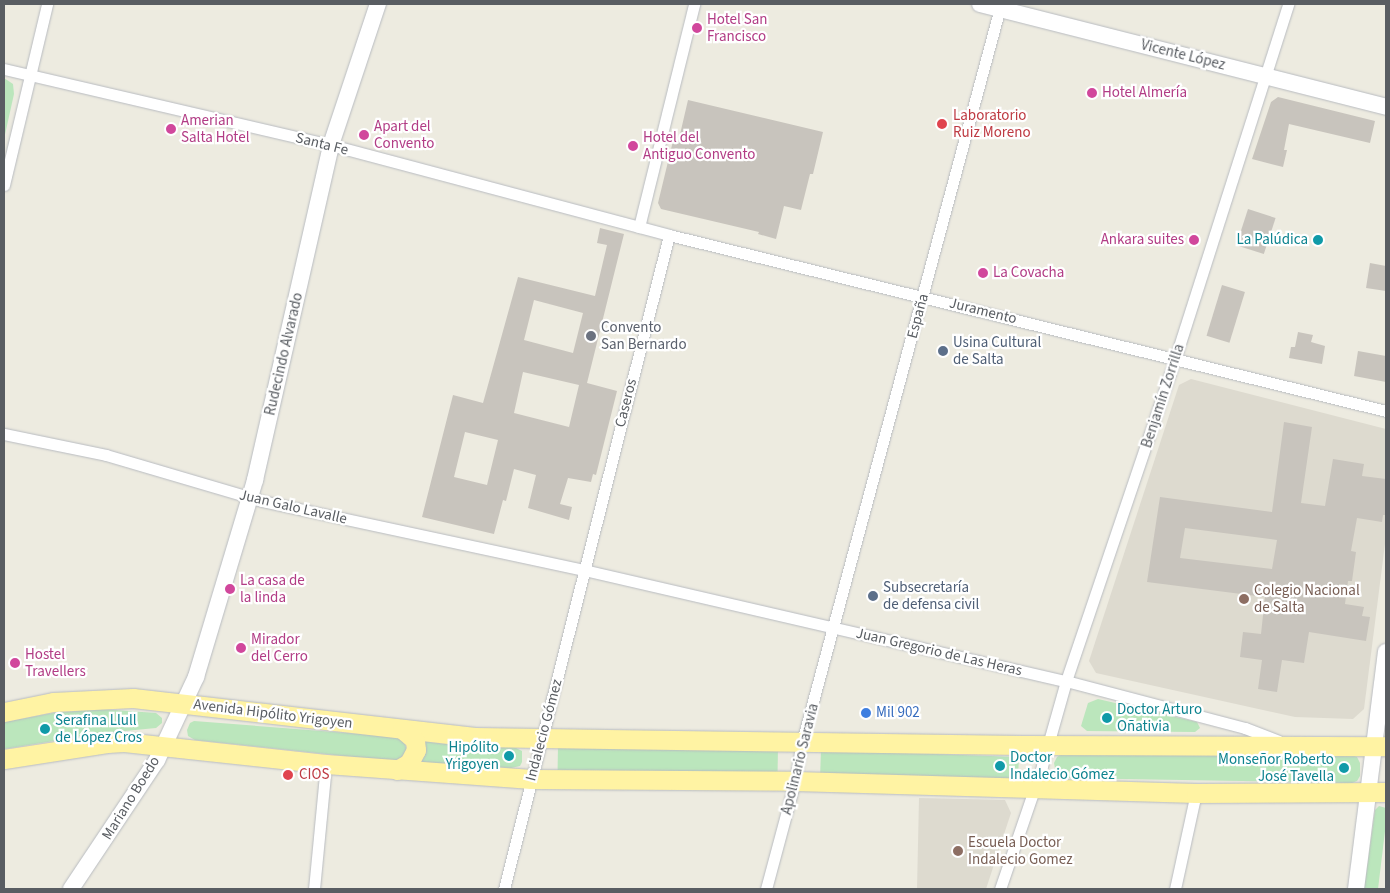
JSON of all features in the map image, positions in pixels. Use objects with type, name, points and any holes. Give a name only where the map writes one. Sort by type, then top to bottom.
[{"type":"main road","name":"Avenida Hipólito Yrigoyen","points":[[4,712],[52,702],[106,698],[184,703],[475,736],[1048,745],[1380,746]]},
{"type":"main road","points":[[397,770],[409,763],[416,750],[415,740],[402,729]]},
{"type":"main road","points":[[4,759],[107,743],[163,746],[326,764],[531,779],[795,781],[1196,793],[1377,791]]},
{"type":"street","points":[[4,185],[47,4]]},
{"type":"street","name":"Rudecindo Alvarado","points":[[184,703],[196,677],[250,498],[331,145],[378,4]]},
{"type":"street","points":[[639,227],[694,4]]},
{"type":"street","name":"Vicente López","points":[[980,4],[1000,6],[1386,107]]},
{"type":"street","name":"Benjamín Zorrilla","points":[[1000,889],[1048,745],[1066,680],[1175,359],[1288,4]]},
{"type":"street","name":"España","points":[[834,629],[1000,6]]},
{"type":"street","name":"Santa Fe","points":[[4,69],[331,145],[639,227]]},
{"type":"street","name":"Juramento","points":[[639,227],[1386,410]]},
{"type":"street","name":"Caseros","points":[[584,570],[669,235]]},
{"type":"street","name":"Juan Galo Lavalle","points":[[4,434],[106,455],[250,498],[584,570]]},
{"type":"street","name":"Juan Gregorio de Las Heras","points":[[584,570],[834,629],[1066,680],[1245,728],[1290,746]]},
{"type":"street","name":"Indalecio Gómez","points":[[504,889],[531,779],[544,737],[584,570]]},
{"type":"street","name":"Apolinario Saravia","points":[[766,889],[795,781],[802,742],[834,629]]},
{"type":"street","points":[[1356,889],[1377,791],[1386,652]]},
{"type":"street","name":"Mariano Boedo","points":[[71,889],[150,772],[184,703]]},
{"type":"street","points":[[314,889],[326,764]]},
{"type":"street","points":[[1175,889],[1196,793]]},
{"type":"shaded area","name":"Colegio Nacional de Salta","points":[[1191,379],[1386,429],[1386,536],[1364,709],[1353,719],[1295,717],[1096,673],[1089,661],[1179,385]]},
{"type":"shaded area","name":"Escuela Doctor Indalecio Gomez","points":[[919,798],[1005,800],[1011,813],[986,889],[917,889]]},
{"type":"green space","points":[[4,78],[13,84],[14,94],[4,139]]},
{"type":"green space","points":[[1098,699],[1197,722],[1200,728],[1195,732],[1087,731],[1081,726],[1088,703]]},
{"type":"green space","points":[[101,709],[156,713],[162,718],[162,723],[156,728],[104,733],[4,749],[4,722],[53,713]]},
{"type":"green space","points":[[194,721],[398,737],[404,742],[407,750],[400,759],[391,761],[195,740],[188,736],[187,730],[190,723]]},
{"type":"green space","points":[[422,741],[461,746],[514,747],[522,751],[522,762],[520,766],[511,768],[415,763]]},
{"type":"green space","points":[[558,746],[778,750],[778,774],[558,770]]},
{"type":"green space","points":[[821,750],[1019,757],[1018,780],[820,773]]},
{"type":"green space","points":[[1063,753],[1349,754],[1357,757],[1360,763],[1360,776],[1357,781],[1352,783],[1062,778],[1056,774],[1054,763],[1057,757]]},
{"type":"green space","points":[[1379,806],[1386,808],[1386,823],[1378,889],[1364,889],[1375,810]]},
{"type":"building","points":[[1278,97],[1375,121],[1370,143],[1289,124],[1284,150],[1287,150],[1283,167],[1252,159],[1271,102]]},
{"type":"building","points":[[688,100],[823,132],[813,174],[810,174],[801,210],[784,206],[776,239],[758,234],[759,232],[661,209],[658,203],[673,141],[678,143]]},
{"type":"building","points":[[1248,209],[1276,218],[1264,254],[1236,245]]},
{"type":"building","points":[[600,228],[624,234],[587,383],[617,391],[596,475],[593,474],[591,482],[568,478],[560,504],[572,507],[569,520],[528,508],[536,475],[514,469],[506,501],[503,500],[494,534],[422,517],[453,395],[483,403],[518,277],[595,296],[607,245],[597,243]],"holes":[[[534,300],[583,313],[573,353],[524,340]],[[523,372],[579,385],[569,427],[514,413]],[[465,432],[498,440],[487,485],[454,477]]]},
{"type":"building","points":[[1370,263],[1386,266],[1386,291],[1366,288]]},
{"type":"building","points":[[1222,285],[1245,292],[1229,343],[1207,336]]},
{"type":"building","points":[[1298,332],[1313,335],[1311,342],[1325,346],[1322,364],[1289,358],[1291,347],[1295,347]]},
{"type":"building","points":[[1358,351],[1386,356],[1386,382],[1354,376]]},
{"type":"building","points":[[1284,422],[1312,427],[1301,503],[1325,506],[1333,459],[1364,464],[1362,476],[1386,479],[1386,515],[1383,515],[1382,522],[1357,518],[1351,551],[1356,552],[1352,581],[1348,581],[1345,604],[1364,607],[1362,616],[1370,617],[1366,641],[1309,632],[1304,663],[1282,660],[1277,692],[1258,689],[1262,660],[1240,657],[1243,632],[1261,634],[1265,597],[1147,582],[1160,497],[1272,512]],"holes":[[[1185,528],[1277,540],[1272,569],[1180,558]]]},
{"type":"place","name":"Hotel San Francisco","points":[[697,28]]},
{"type":"place","name":"Hotel Almería","points":[[1092,93]]},
{"type":"place","name":"Laboratorio Ruiz Moreno","points":[[942,124]]},
{"type":"place","name":"Amerian Salta Hotel","points":[[171,129]]},
{"type":"place","name":"Apart del Convento","points":[[364,135]]},
{"type":"place","name":"Hotel del Antiguo Convento","points":[[633,146]]},
{"type":"place","name":"Ankara suites","points":[[1194,240]]},
{"type":"place","name":"La Palúdica","points":[[1318,240]]},
{"type":"place","name":"La Covacha","points":[[983,273]]},
{"type":"place","name":"Convento San Bernardo","points":[[591,336]]},
{"type":"place","name":"Usina Cultural de Salta","points":[[943,351]]},
{"type":"place","name":"La casa de la linda","points":[[230,589]]},
{"type":"place","name":"Subsecretaría de defensa civil","points":[[873,596]]},
{"type":"place","name":"Colegio Nacional de Salta","points":[[1244,599]]},
{"type":"place","name":"Mirador del Cerro","points":[[241,648]]},
{"type":"place","name":"Hostel Travellers","points":[[15,663]]},
{"type":"place","name":"Mil 902","points":[[866,713]]},
{"type":"place","name":"Doctor Arturo Oñativia","points":[[1107,718]]},
{"type":"place","name":"Serafina Llull de López Cros","points":[[45,729]]},
{"type":"place","name":"Hipólito Yrigoyen","points":[[509,756]]},
{"type":"place","name":"Doctor Indalecio Gómez","points":[[1000,766]]},
{"type":"place","name":"Monseñor Roberto José Tavella","points":[[1344,768]]},
{"type":"place","name":"CIOS","points":[[288,775]]},
{"type":"place","name":"Escuela Doctor Indalecio Gomez","points":[[958,851]]}]
